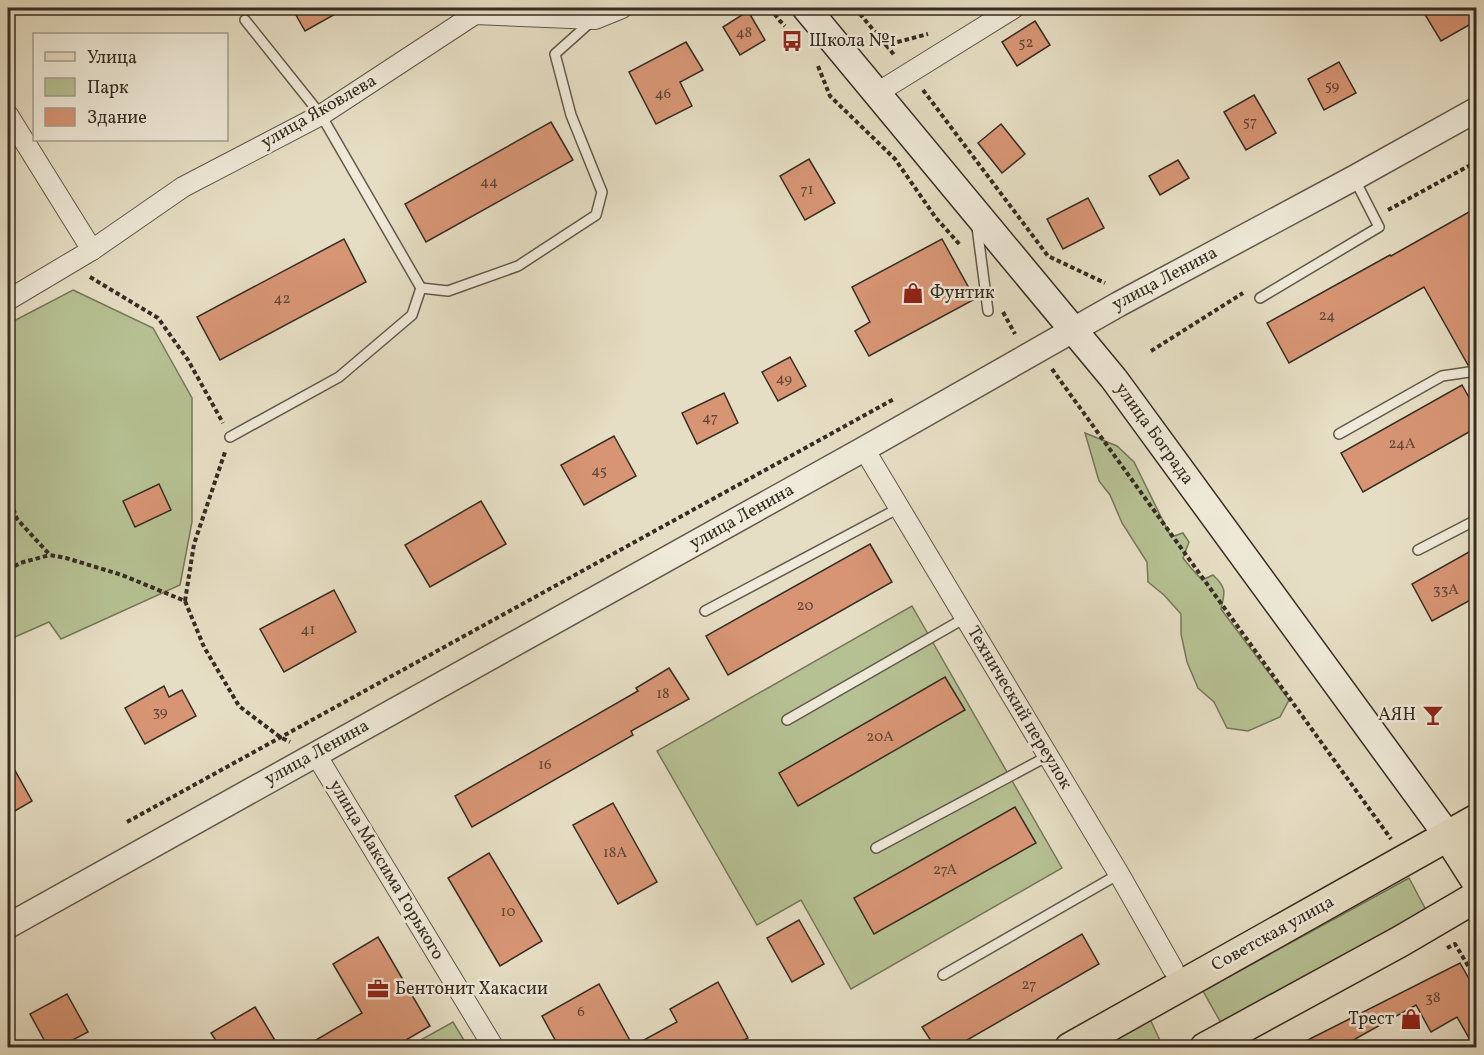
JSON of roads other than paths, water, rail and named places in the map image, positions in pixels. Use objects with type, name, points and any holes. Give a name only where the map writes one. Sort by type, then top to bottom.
[{"type":"main road","name":"улица Бограда","points":[[806,8],[1114,379],[1448,836],[1476,880]]},
{"type":"main road","name":"Советская улица","points":[[1070,1047],[1476,820]]},
{"type":"main road","points":[[1205,1047],[1401,941],[1476,897]]},
{"type":"street","name":"улица Яковлева","points":[[8,300],[93,250],[183,187],[321,115],[478,11],[595,19],[622,8]]},
{"type":"street","points":[[877,93],[1014,8]]},
{"type":"street","name":"улица Ленина","points":[[8,926],[864,449],[1119,304],[1476,110]]},
{"type":"street","points":[[8,115],[93,250]]},
{"type":"street","name":"Технический переулок","points":[[864,449],[1119,874],[1173,969]]},
{"type":"street","name":"улица Максима Горького","points":[[315,753],[494,1047]]},
{"type":"lane","points":[[421,288],[448,291],[518,266],[596,215],[602,192],[571,115],[555,54],[595,19]]},
{"type":"lane","points":[[230,437],[339,376],[412,315],[421,288],[321,115],[245,20]]},
{"type":"lane","points":[[1260,298],[1379,227],[1354,178]]},
{"type":"lane","points":[[974,212],[988,311]]},
{"type":"lane","points":[[1339,434],[1442,376],[1476,371]]},
{"type":"lane","points":[[705,611],[899,508]]},
{"type":"lane","points":[[1418,550],[1476,520]]},
{"type":"lane","points":[[787,720],[965,618]]},
{"type":"lane","points":[[876,849],[1048,756]]},
{"type":"lane","points":[[943,975],[1119,874]]},
{"type":"place","name":"Школа №1","points":[[792,41]]},
{"type":"place","name":"Фунтик","points":[[913,293]]},
{"type":"place","name":"АЯН","points":[[1433,715]]},
{"type":"place","name":"Бентонит Хакасии","points":[[378,989]]},
{"type":"place","name":"Трест","points":[[1411,1019]]}]
